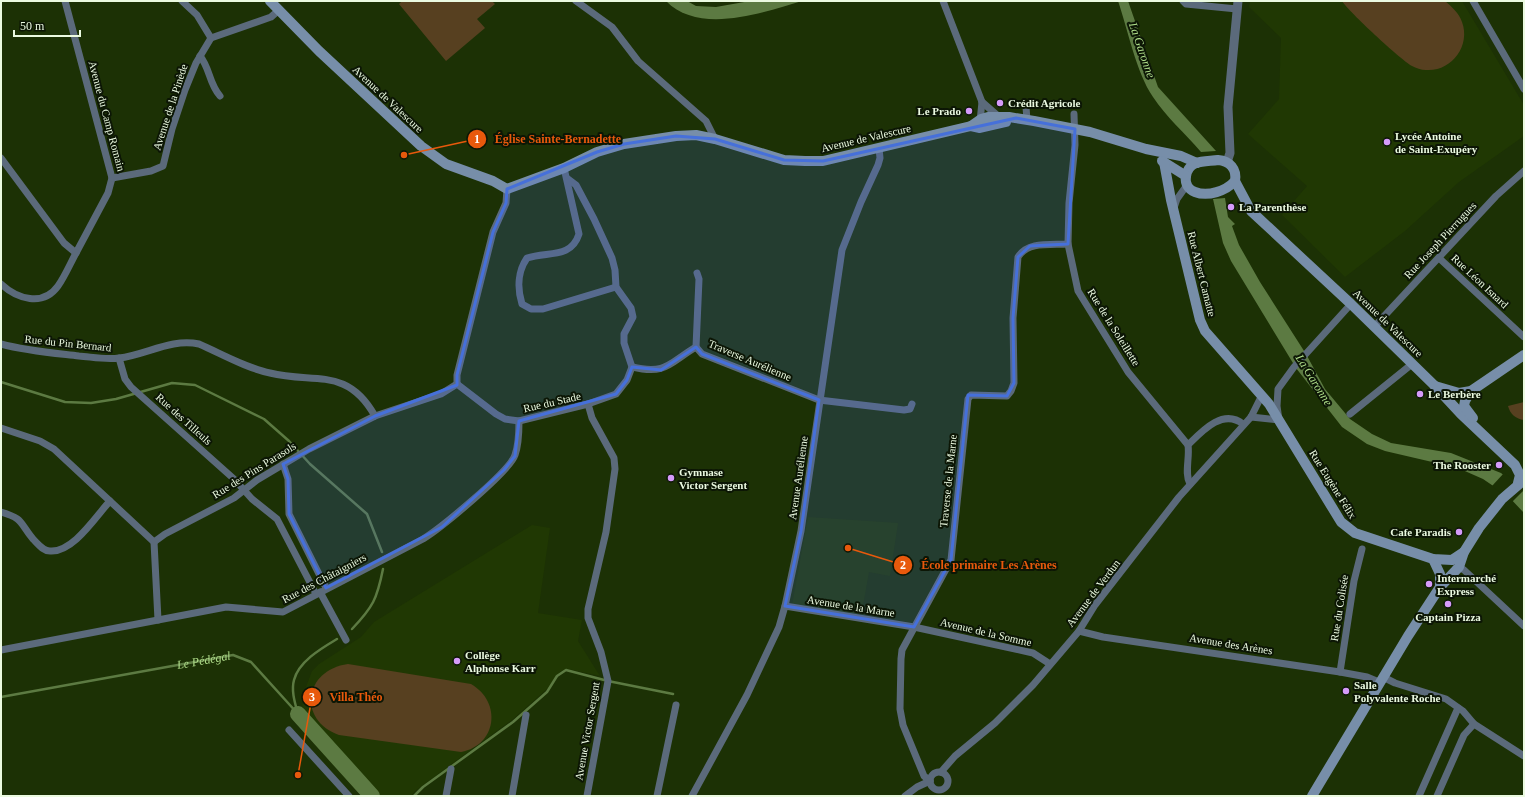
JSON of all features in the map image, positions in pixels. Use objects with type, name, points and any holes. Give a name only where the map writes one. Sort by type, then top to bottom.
[{"type":"main road","name":"Avenue de Valescure","points":[[270,1],[365,95],[421,146],[446,164],[492,181],[507,189],[564,168],[597,152],[624,144],[696,135],[715,139],[784,160],[805,162],[823,161],[976,124],[999,117],[1016,118],[1075,129],[1146,149],[1181,156],[1197,163]]},
{"type":"main road","name":"Avenue de Valescure","points":[[976,124],[1008,122],[1016,118]]},
{"type":"main road","name":"Avenue de Valescure","points":[[1146,149],[1186,181]]},
{"type":"main road","points":[[1218,160],[1226,162],[1232,166],[1235,171],[1235,181],[1226,189],[1208,193],[1194,192],[1186,181],[1190,168],[1197,163],[1218,160]]},
{"type":"main road","name":"Rue Albert Camatte","points":[[1164,162],[1200,320],[1205,331],[1262,395]]},
{"type":"main road","name":"Avenue de Valescure","points":[[1235,181],[1251,211],[1351,304],[1465,414],[1515,465],[1520,475],[1521,482]]},
{"type":"main road","points":[[1435,386],[1460,393],[1471,391],[1524,355]]},
{"type":"main road","points":[[1471,391],[1465,401],[1465,414],[1513,456],[1524,463]]},
{"type":"main road","name":"Rue Eugène Félix","points":[[1262,395],[1279,420],[1341,522],[1348,530],[1433,559],[1452,560],[1464,552]]},
{"type":"main road","points":[[1312,796],[1381,679],[1441,583],[1459,566],[1464,552],[1486,518],[1502,498],[1521,482]]},
{"type":"main road","points":[[1433,559],[1438,568],[1441,583]]},
{"type":"street","name":"Avenue du Camp Romain","points":[[1,284],[9,291],[25,299],[40,299],[48,296],[58,287],[108,192],[112,178],[65,1]]},
{"type":"street","points":[[182,1],[197,15],[211,38],[271,17],[279,10]]},
{"type":"street","points":[[576,1],[612,27],[638,61],[706,121],[715,139]]},
{"type":"street","points":[[943,1],[982,102],[999,117]]},
{"type":"street","points":[[1183,1],[1186,4],[1238,5],[1228,107],[1230,153],[1226,162]]},
{"type":"street","points":[[1473,1],[1524,89]]},
{"type":"street","name":"Avenue de la Pinède","points":[[112,178],[151,171],[163,166],[172,129],[185,90],[200,56],[211,38]]},
{"type":"street","points":[[200,56],[205,61],[214,90],[220,96]]},
{"type":"street","points":[[976,124],[982,102]]},
{"type":"street","points":[[1026,107],[1027,120]]},
{"type":"street","name":"Rue de la Soleillette","points":[[1074,114],[1075,129],[1068,244],[1078,291],[1128,372],[1188,445]]},
{"type":"street","name":"Avenue Aurélienne","points":[[692,796],[747,695],[779,627],[801,531],[842,250],[861,202],[878,165],[880,158],[879,148]]},
{"type":"street","points":[[1,158],[64,243],[76,253]]},
{"type":"street","points":[[564,168],[568,179],[579,234],[576,242],[570,249],[560,253],[527,258],[521,266],[519,295],[522,304],[531,309],[543,309],[616,287]]},
{"type":"street","name":"Rue Joseph Pierrugues","points":[[1374,327],[1496,196],[1524,171]]},
{"type":"street","points":[[568,179],[576,185],[605,242],[615,270],[616,287],[631,308],[633,317],[624,334],[624,343],[632,367],[628,380],[616,394],[588,404]]},
{"type":"street","points":[[1174,208],[1186,181]]},
{"type":"street","points":[[457,384],[457,375],[484,265],[493,232],[504,210],[507,189]]},
{"type":"street","name":"Traverse de la Marne","points":[[930,781],[924,776],[903,725],[900,709],[902,650],[951,560],[968,399],[971,395],[1006,396],[1011,391],[1014,383],[1013,318],[1018,257],[1023,250],[1030,246],[1068,244]]},
{"type":"street","name":"Rue Léon Isnard","points":[[1439,258],[1524,337]]},
{"type":"street","points":[[696,347],[699,279],[697,273]]},
{"type":"street","points":[[1251,418],[1279,420],[1276,406],[1278,389],[1294,367],[1351,304]]},
{"type":"street","name":"Rue du Pin Bernard","points":[[1,344],[32,351],[119,358],[179,343],[190,342],[199,344],[269,373],[286,376],[321,378],[338,382],[355,392],[370,407],[375,416]]},
{"type":"street","name":"Traverse Aurélienne","points":[[632,367],[648,371],[661,370],[673,364],[696,347],[702,354],[819,400],[904,410],[910,409],[912,404]]},
{"type":"street","name":"Rue des Tilleuls","points":[[119,358],[125,380],[131,387],[252,499],[277,520]]},
{"type":"street","points":[[1350,414],[1412,364]]},
{"type":"street","name":"Rue des Pins Parasols","points":[[154,542],[165,534],[234,498],[257,480],[309,449],[375,416],[441,394],[457,384]]},
{"type":"street","name":"Rue du Stade","points":[[457,384],[496,414],[505,419],[519,421],[588,404],[592,418],[614,458],[615,469],[606,532]]},
{"type":"street","name":"Avenue de Verdun","points":[[941,772],[955,756],[995,723],[1033,685],[1079,631],[1095,606],[1190,484],[1243,424],[1251,418],[1262,395]]},
{"type":"street","points":[[1190,484],[1187,480],[1189,453],[1188,445],[1200,432],[1217,421],[1233,418],[1243,424]]},
{"type":"street","name":"Rue des Châtaigniers","points":[[1,650],[226,607],[283,612],[321,591],[423,540],[442,527],[504,470],[515,456],[519,421]]},
{"type":"street","points":[[1,428],[40,441],[54,449],[154,542],[158,620]]},
{"type":"street","points":[[283,464],[288,479],[289,514],[321,591],[346,640]]},
{"type":"street","points":[[1,512],[14,516],[24,524],[40,546],[49,552],[62,550],[75,541],[110,501]]},
{"type":"street","points":[[289,514],[277,520],[321,591]]},
{"type":"street","name":"Avenue Victor Sergent","points":[[587,796],[608,681],[601,652],[588,618],[588,609],[606,532]]},
{"type":"street","name":"Rue du Colisée","points":[[1340,672],[1354,580],[1362,549]]},
{"type":"street","points":[[1459,566],[1524,626]]},
{"type":"street","name":"Avenue de la Marne","points":[[785,606],[914,627]]},
{"type":"street","name":"Avenue de la Somme","points":[[914,627],[1033,653],[1050,664]]},
{"type":"street","name":"Avenue des Arènes","points":[[1079,631],[1103,637],[1381,679],[1446,699],[1469,717],[1474,724],[1524,756]]},
{"type":"street","points":[[657,796],[676,705]]},
{"type":"street","points":[[1419,796],[1418,794],[1458,708]]},
{"type":"street","points":[[512,796],[526,715]]},
{"type":"street","points":[[1437,796],[1464,735],[1474,724]]},
{"type":"street","points":[[289,730],[349,796]]},
{"type":"street","points":[[446,796],[451,768]]},
{"type":"street","points":[[905,796],[917,786],[930,781],[935,773],[941,772],[948,780],[944,792],[932,787],[930,781]]},
{"type":"highlighted area","points":[[1016,118],[1075,129],[1068,244],[1030,246],[1018,257],[1013,318],[1014,383],[1007,396],[968,395],[951,560],[914,627],[785,606],[801,531],[819,400],[702,354],[696,347],[661,370],[632,367],[627,380],[616,394],[519,421],[515,456],[504,470],[442,527],[326,588],[289,514],[288,479],[283,464],[375,416],[457,385],[457,375],[493,232],[506,203],[507,189],[597,152],[624,144],[676,136],[715,139],[784,160],[823,161]]},
{"type":"shaded area","points":[[402,1],[492,1],[495,4],[477,19],[485,28],[446,61],[399,4]]},
{"type":"shaded area","name":"Lycée Antoine de Saint-Exupéry","points":[[1250,1],[1462,1],[1524,105],[1524,136],[1459,182],[1405,231],[1345,277],[1282,215],[1307,186],[1248,134],[1279,99],[1281,38],[1249,7]]},
{"type":"shaded area","points":[[1342,1],[1445,1],[1453,8],[1461,19],[1464,31],[1464,40],[1457,56],[1451,62],[1443,67],[1422,70],[1406,62],[1386,45],[1354,15]]},
{"type":"shaded area","points":[[1524,402],[1524,420],[1518,419],[1510,411],[1508,406]]},
{"type":"shaded area","points":[[808,517],[898,523],[890,576],[869,572],[862,611],[856,614],[792,605]]},
{"type":"shaded area","name":"Collège Alphonse Karr","points":[[532,525],[550,528],[538,613],[582,620],[578,641],[600,676],[568,669],[561,671],[548,688],[513,719],[415,791],[411,796],[380,796],[302,709],[304,692],[312,671],[319,664],[361,637],[374,622]]},
{"type":"shaded area","points":[[348,664],[471,684],[481,692],[488,701],[491,712],[491,722],[488,732],[482,741],[473,748],[461,752],[339,735],[326,728],[316,718],[312,708],[311,696],[315,685],[322,676],[333,668]]},
{"type":"water","points":[[666,1],[687,1],[696,6],[716,7],[750,1],[802,1],[750,15],[713,19],[696,17],[680,11]]},
{"type":"water","name":"La Garonne","points":[[1118,1],[1128,1],[1158,87],[1216,151],[1201,152],[1153,97],[1137,63]]},
{"type":"water","name":"La Garonne","points":[[1225,198],[1228,217],[1235,224],[1232,226],[1239,245],[1260,282],[1306,354],[1325,389],[1350,419],[1372,434],[1391,443],[1451,453],[1501,473],[1524,492],[1524,513],[1508,496],[1483,479],[1458,468],[1385,451],[1367,444],[1342,427],[1296,368],[1231,261],[1223,243],[1213,199]]},
{"type":"pier","points":[[1504,473],[1517,482],[1523,491],[1512,502],[1492,486]]},
{"type":"waterway","points":[[1,382],[65,402],[91,403],[116,399],[172,383],[195,385],[264,419],[289,441],[310,464],[367,514],[382,552]]},
{"type":"waterway","points":[[352,629],[365,615],[373,602],[379,588],[383,569]]},
{"type":"waterway","points":[[298,714],[293,688],[297,673],[306,661],[337,639]]},
{"type":"waterway","name":"Le Pédégal","points":[[1,697],[233,655],[251,662],[298,714]]},
{"type":"waterway","points":[[414,796],[423,787],[513,722],[547,692],[557,676],[566,670],[608,681],[673,694]]},
{"type":"waterway","name":"Le Pédégal","points":[[298,714],[372,796]]},
{"type":"place","name":"Crédit Agricole","points":[[1000,103]]},
{"type":"place","name":"Le Prado","points":[[969,111]]},
{"type":"place","name":"Lycée Antoine de Saint-Exupéry","points":[[1387,142]]},
{"type":"place","name":"Église Sainte-Bernadette","points":[[404,155]]},
{"type":"place","name":"La Parenthèse","points":[[1231,207]]},
{"type":"place","name":"Le Berbère","points":[[1420,394]]},
{"type":"place","name":"The Rooster","points":[[1499,465]]},
{"type":"place","name":"Gymnase Victor Sergent","points":[[671,478]]},
{"type":"place","name":"Cafe Paradis","points":[[1459,532]]},
{"type":"place","name":"École primaire Les Arènes","points":[[848,548]]},
{"type":"place","name":"Intermarché Express","points":[[1429,584]]},
{"type":"place","name":"Captain Pizza","points":[[1448,604]]},
{"type":"place","name":"Collège Alphonse Karr","points":[[457,661]]},
{"type":"place","name":"Salle Polyvalente Roche","points":[[1346,691]]},
{"type":"place","name":"Villa Théo","points":[[298,775]]}]
